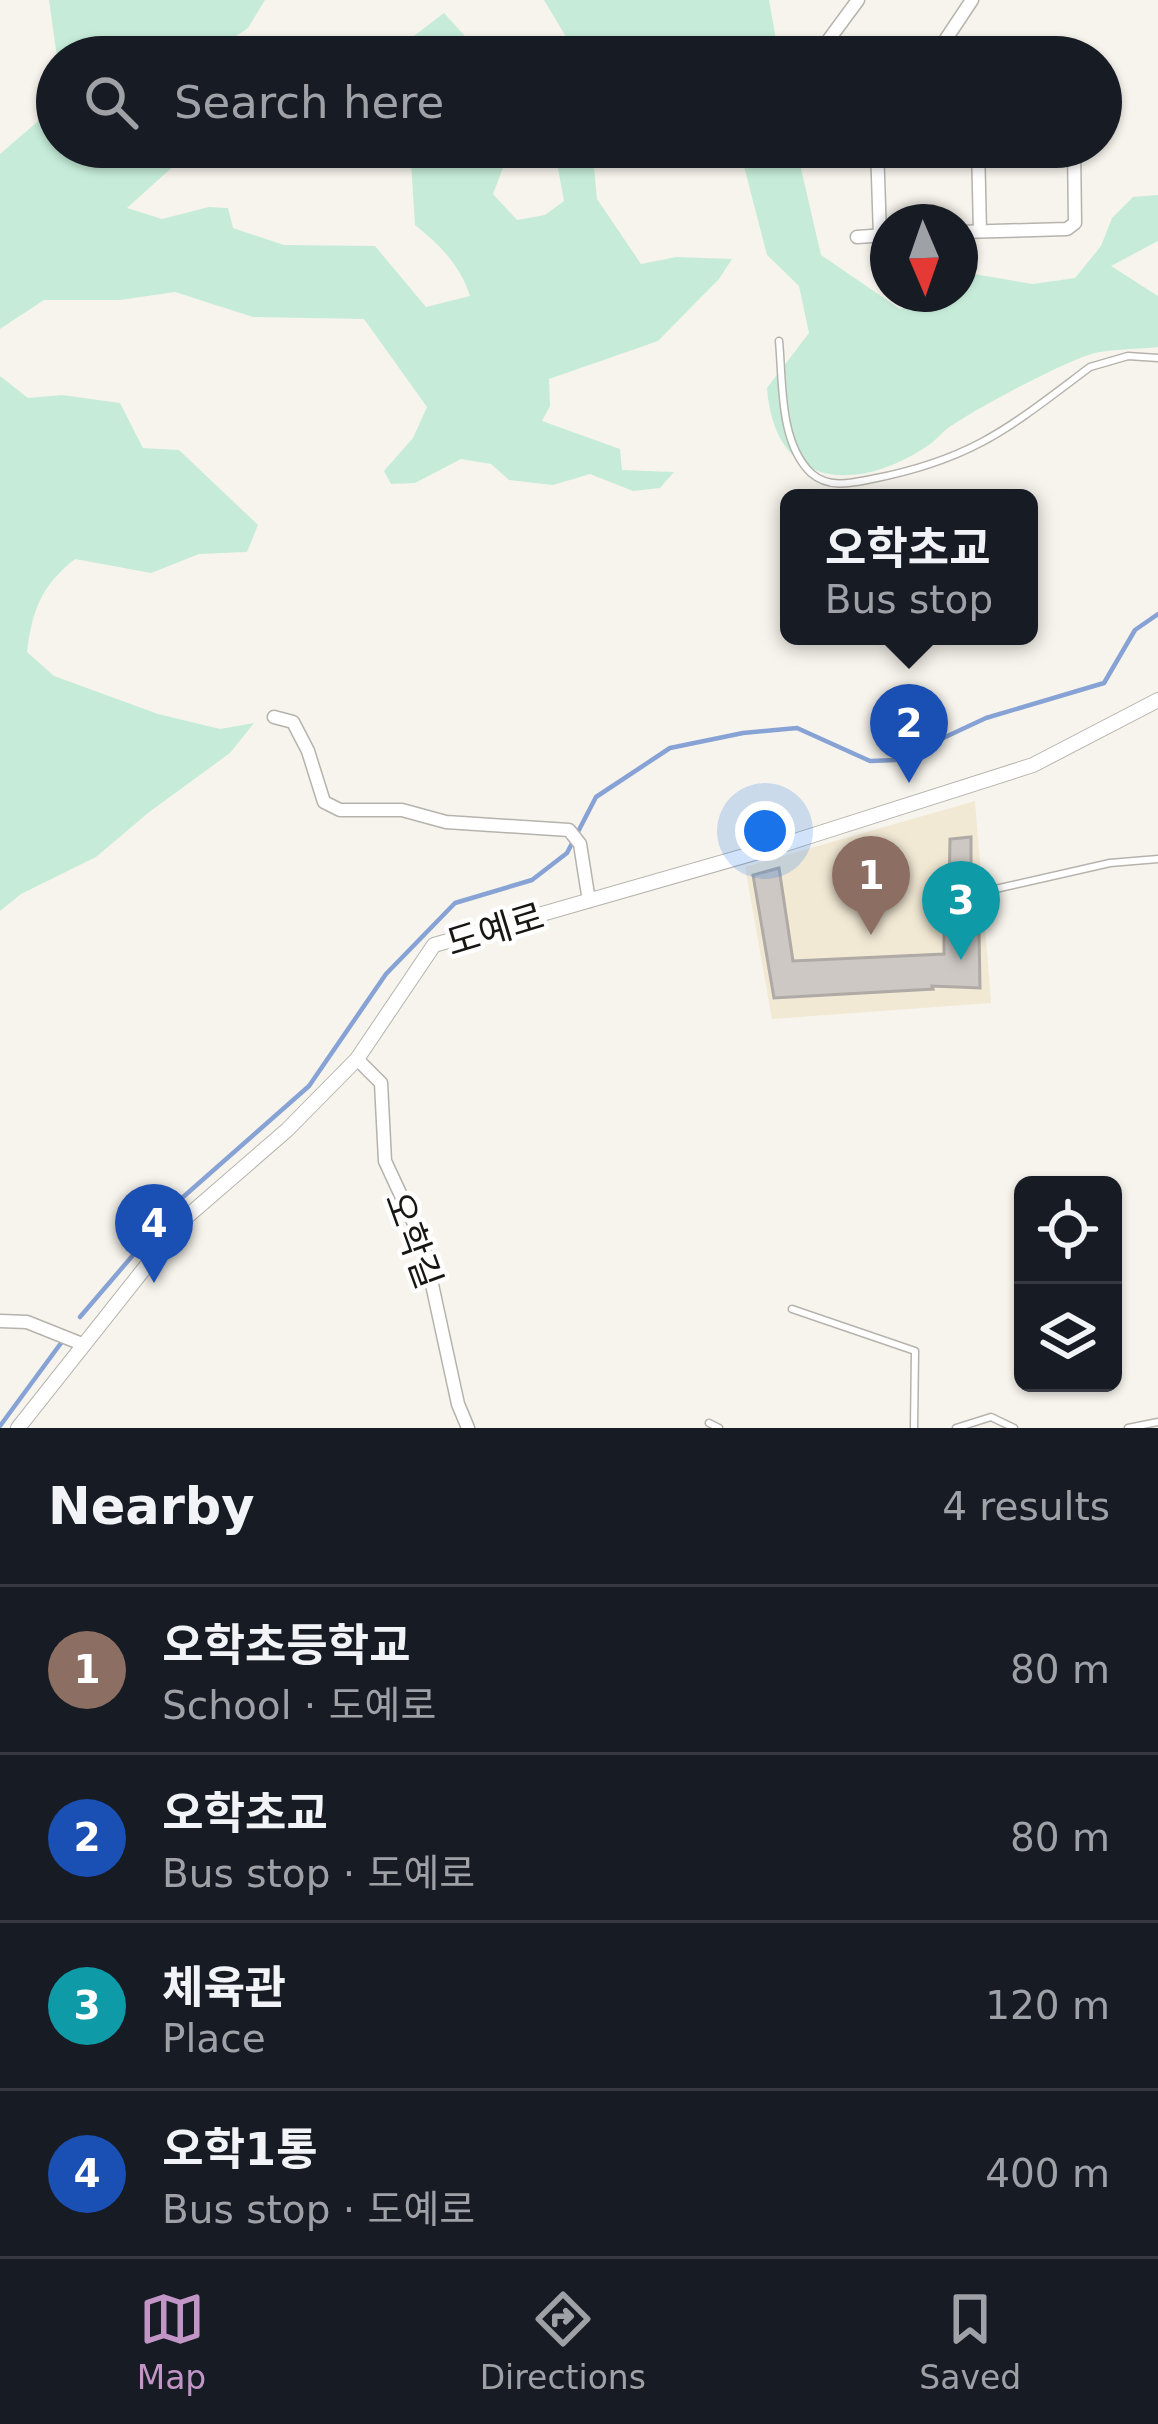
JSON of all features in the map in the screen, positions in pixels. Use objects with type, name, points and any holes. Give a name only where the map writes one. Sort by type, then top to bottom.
[{"type":"street","points":[[831,36],[858,0]]},
{"type":"street","points":[[948,36],[972,0]]},
{"type":"street","points":[[879,168],[881,204]]},
{"type":"street","points":[[978,168],[980,231],[1067,229],[1075,223],[1074,168]]},
{"type":"street","points":[[857,237],[870,237]]},
{"type":"street","name":"도예로","points":[[18,1428],[182,1221],[287,1130],[357,1059],[434,945],[779,846],[1033,765],[1158,700]]},
{"type":"street","points":[[274,717],[293,722],[324,802],[340,810],[402,810],[446,822],[569,830],[580,844],[589,901]]},
{"type":"street","name":"오학길","points":[[357,1059],[380,1083],[385,1161],[423,1244],[458,1404],[468,1428]]},
{"type":"street","points":[[0,1321],[27,1322],[82,1344]]},
{"type":"lane","points":[[779,341],[793,442],[812,474],[843,485],[949,460],[975,449],[1107,359],[1158,358]]},
{"type":"lane","points":[[991,890],[1110,863],[1158,859]]},
{"type":"lane","points":[[792,1310],[915,1351],[914,1428]]},
{"type":"lane","points":[[956,1428],[991,1417],[1013,1428]]},
{"type":"lane","points":[[1128,1428],[1158,1422]]},
{"type":"lane","points":[[709,1424],[719,1428]]},
{"type":"shaded area","points":[[975,801],[991,1003],[772,1019],[745,867]]},
{"type":"green space","points":[[49,0],[265,0],[248,28],[236,36],[54,36]]},
{"type":"green space","points":[[544,0],[769,0],[775,36],[565,36]]},
{"type":"green space","points":[[444,13],[465,36],[414,36]]},
{"type":"green space","points":[[36,123],[36,168],[171,168],[127,208],[162,219],[209,207],[228,208],[233,228],[284,245],[375,246],[426,307],[470,296],[448,256],[415,225],[411,168],[503,168],[493,194],[517,220],[545,215],[564,201],[558,168],[594,168],[597,199],[641,264],[676,257],[732,259],[719,279],[658,341],[549,379],[550,406],[542,421],[620,449],[622,470],[674,472],[660,488],[633,491],[590,474],[553,485],[509,480],[491,464],[461,459],[415,483],[391,484],[384,471],[413,438],[427,407],[364,319],[253,317],[175,292],[120,300],[44,300],[0,329],[0,154]]},
{"type":"green space","points":[[744,168],[801,168],[821,255],[870,288],[870,312],[978,312],[978,275],[1033,284],[1075,278],[1101,246],[1112,218],[1133,197],[1158,195],[1158,241],[1111,266],[1158,296],[1158,347],[1102,352],[1070,362],[950,426],[926,447],[871,472],[822,472],[801,462],[785,445],[773,421],[767,388],[809,333],[799,286],[767,255]]},
{"type":"green space","points":[[0,376],[28,398],[62,395],[120,403],[143,448],[179,450],[258,525],[247,552],[199,554],[151,573],[75,559],[47,589],[32,623],[27,652],[54,676],[158,714],[220,729],[254,723],[230,753],[96,857],[21,894],[0,911]]},
{"type":"building","points":[[971,837],[971,891],[949,892],[950,839]]},
{"type":"building","points":[[779,868],[793,961],[944,954],[944,933],[979,933],[980,988],[932,986],[774,998],[753,875]]},
{"type":"waterway","points":[[80,1317],[182,1198],[309,1086],[386,974],[455,903],[532,880],[567,853],[596,797],[670,748],[797,728],[870,761],[896,760],[986,718],[1104,683],[1135,630],[1158,614]]},
{"type":"waterway","points":[[0,1426],[64,1339]]},
{"type":"place","name":"오학초교","points":[[909,783]]},
{"type":"place","name":"오학초등학교","points":[[871,935]]},
{"type":"place","name":"체육관","points":[[961,960]]},
{"type":"place","name":"오학1통","points":[[154,1283]]}]
